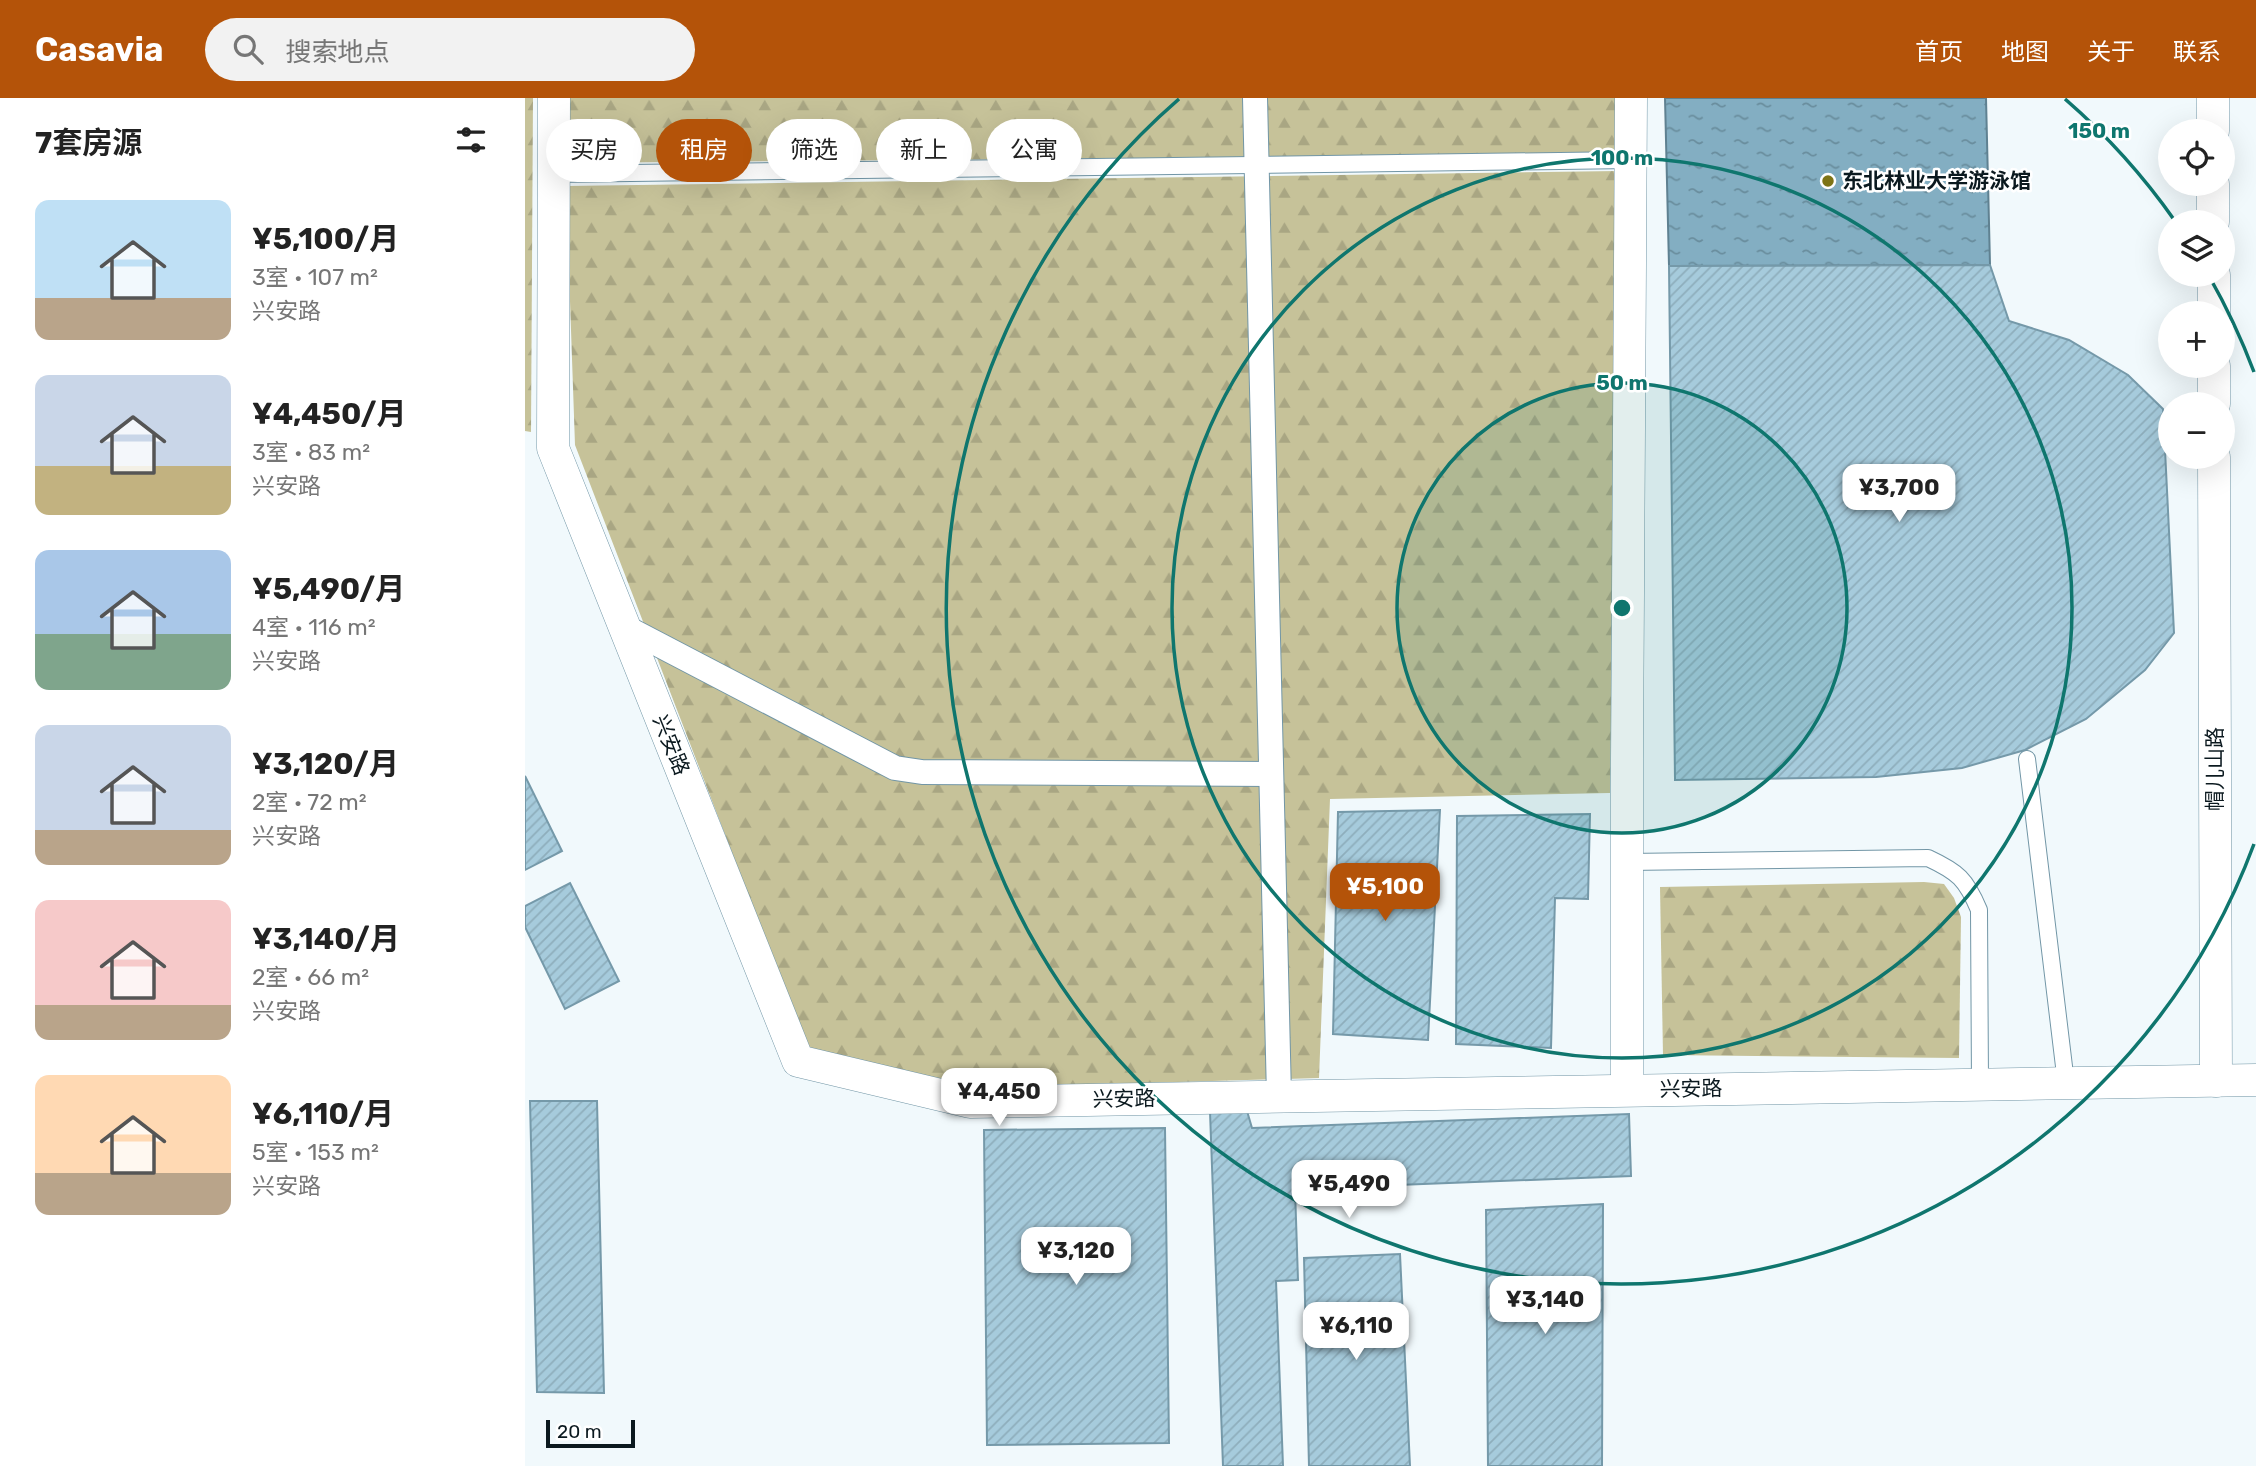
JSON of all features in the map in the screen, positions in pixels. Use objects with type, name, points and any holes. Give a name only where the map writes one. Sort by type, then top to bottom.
[{"type":"street","name":"兴安路","points":[[554,98],[554,119]]},
{"type":"street","points":[[1255,98],[1279,1096]]},
{"type":"street","points":[[1627,1090],[1631,98]]},
{"type":"street","points":[[2213,98],[2213,119]]},
{"type":"street","name":"兴安路","points":[[555,182],[553,448],[798,1061],[969,1102],[2256,1080]]},
{"type":"street","name":"帽儿山路","points":[[2214,469],[2216,1081]]},
{"type":"street","points":[[623,626],[895,768],[922,772],[1271,774]]},
{"type":"lane","points":[[642,173],[1631,160]]},
{"type":"lane","points":[[2027,759],[2066,1083]]},
{"type":"lane","points":[[1627,862],[1928,859],[1949,868],[1969,886],[1979,910],[1980,1085]]},
{"type":"green space","points":[[525,98],[533,98],[531,432],[525,431]]},
{"type":"green space","points":[[563,98],[1624,98],[1625,154],[1082,159],[1082,119],[986,119],[986,159],[972,160],[972,119],[876,119],[876,160],[862,160],[862,119],[766,119],[766,161],[752,161],[752,119],[656,119],[656,162],[642,162],[642,119],[563,119]]},
{"type":"green space","points":[[1618,171],[1610,793],[1330,799],[1319,1078],[974,1088],[808,1050],[575,445],[566,186],[986,180],[1082,182],[1082,179]]},
{"type":"green space","points":[[1924,882],[1944,884],[1954,898],[1961,917],[1959,1058],[1663,1055],[1660,887]]},
{"type":"water","name":"东北林业大学游泳馆","points":[[1665,98],[1986,98],[1990,265],[1669,266]]},
{"type":"building","points":[[1990,265],[2009,321],[2069,340],[2128,375],[2158,404],[2158,469],[2166,469],[2174,633],[2145,670],[2086,719],[2025,750],[1962,768],[1876,777],[1675,780],[1669,266]]},
{"type":"building","points":[[525,776],[562,851],[525,870]]},
{"type":"building","points":[[1440,810],[1428,1040],[1333,1034],[1338,812]]},
{"type":"building","points":[[1590,814],[1588,899],[1555,898],[1551,1048],[1456,1044],[1457,816]]},
{"type":"building","points":[[570,883],[619,981],[565,1009],[525,927],[525,906]]},
{"type":"building","points":[[530,1101],[597,1101],[604,1393],[537,1392]]},
{"type":"building","points":[[1247,1111],[1252,1128],[1629,1114],[1631,1176],[1295,1189],[1298,1280],[1276,1281],[1283,1466],[1223,1466],[1210,1112]]},
{"type":"building","points":[[1165,1128],[1169,1443],[987,1445],[984,1130]]},
{"type":"building","points":[[1603,1204],[1602,1466],[1488,1466],[1486,1210]]},
{"type":"building","points":[[1400,1254],[1410,1466],[1309,1466],[1304,1258]]},
{"type":"place","name":"东北林业大学游泳馆","points":[[1828,181]]}]
